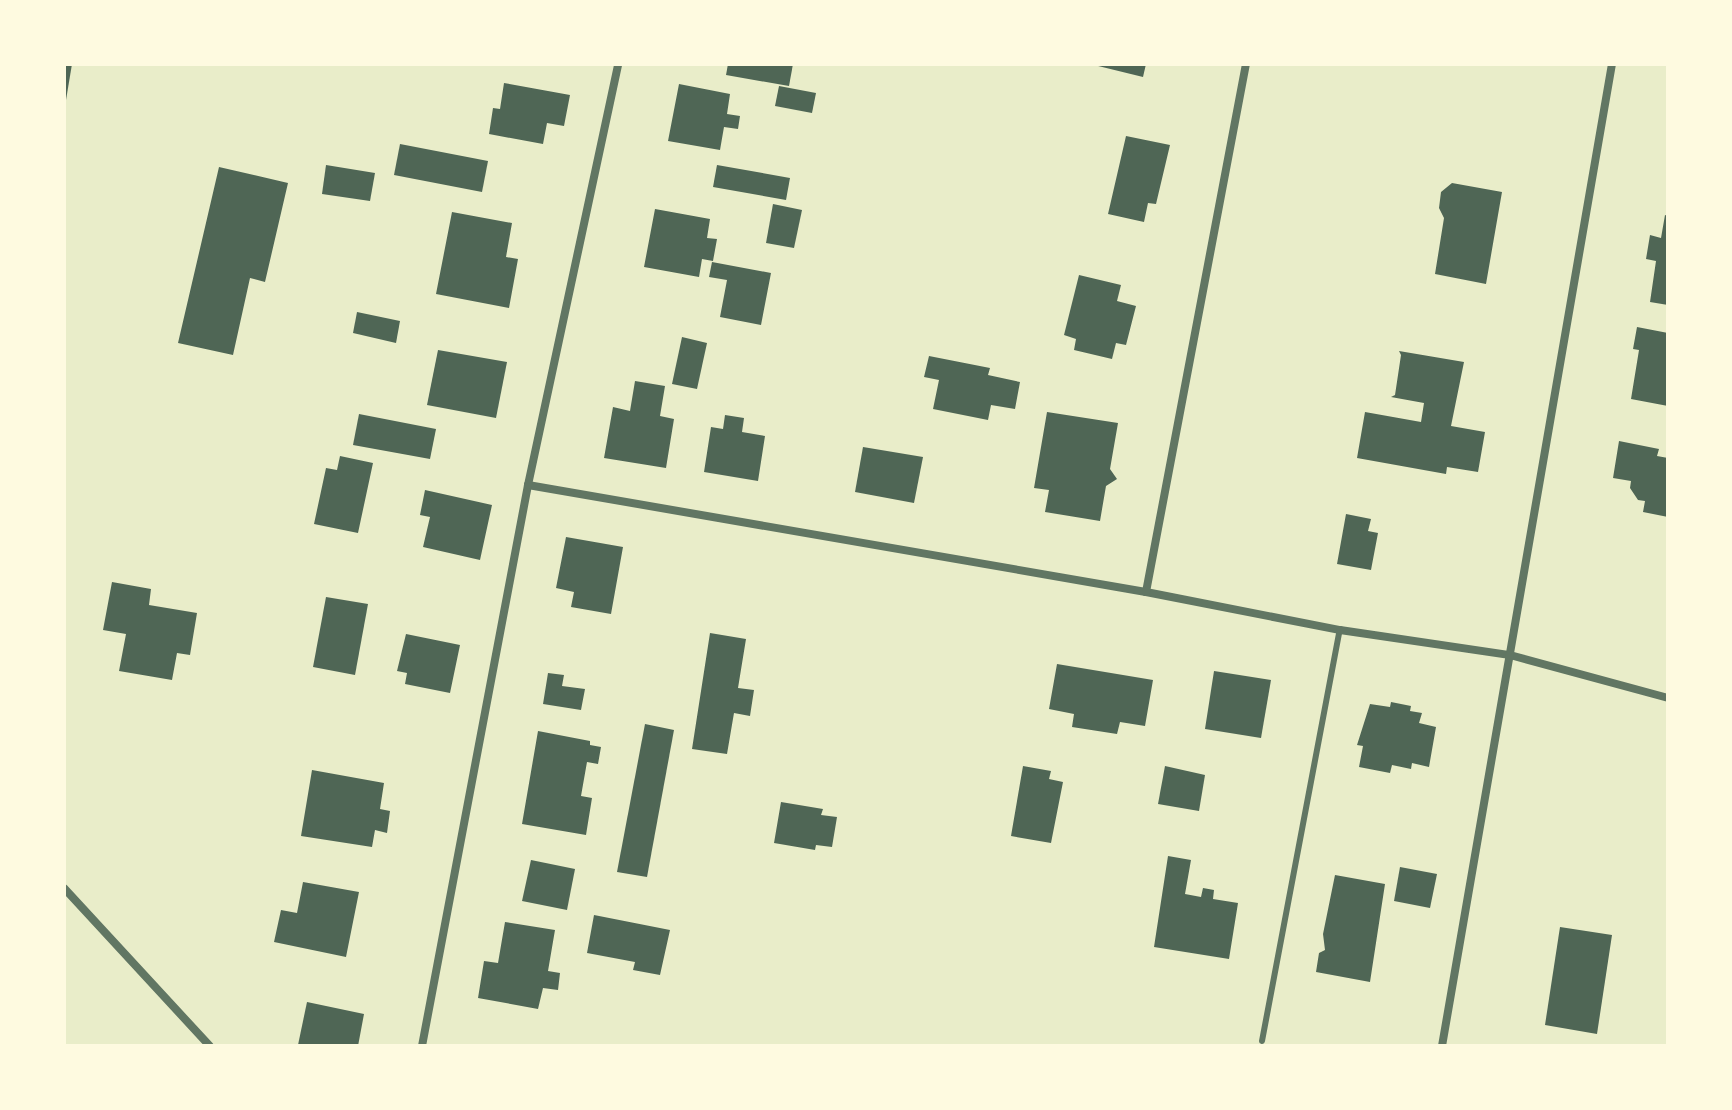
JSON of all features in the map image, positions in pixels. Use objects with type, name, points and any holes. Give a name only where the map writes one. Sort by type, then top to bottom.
[{"type":"street","points":[[422,1046],[528,485],[618,64]]},
{"type":"street","points":[[1146,592],[1246,64]]},
{"type":"street","points":[[1442,1046],[1612,64]]},
{"type":"street","points":[[528,485],[1146,592],[1340,630],[1510,655],[1668,698]]},
{"type":"street","points":[[64,888],[210,1046]]},
{"type":"lane","points":[[1262,1041],[1340,630]]},
{"type":"building","points":[[64,64],[72,64],[66,100],[64,99]]},
{"type":"building","points":[[728,64],[793,64],[789,86],[726,75]]},
{"type":"building","points":[[1090,64],[1146,64],[1143,77]]},
{"type":"building","points":[[504,83],[570,95],[564,126],[547,123],[543,144],[489,134],[493,108],[500,109]]},
{"type":"building","points":[[679,84],[730,94],[727,114],[740,116],[738,129],[724,127],[720,150],[668,141]]},
{"type":"building","points":[[779,86],[816,93],[812,113],[775,106]]},
{"type":"building","points":[[1126,136],[1170,145],[1156,204],[1148,203],[1144,222],[1108,214]]},
{"type":"building","points":[[400,144],[488,161],[482,192],[394,175]]},
{"type":"building","points":[[326,165],[375,173],[370,201],[322,194]]},
{"type":"building","points":[[717,165],[790,178],[786,200],[713,187]]},
{"type":"building","points":[[219,167],[288,183],[265,282],[250,278],[233,355],[178,343]]},
{"type":"building","points":[[1452,183],[1502,192],[1486,284],[1435,274],[1444,218],[1439,208],[1441,192]]},
{"type":"building","points":[[773,204],[802,210],[794,248],[766,243]]},
{"type":"building","points":[[655,209],[710,219],[707,238],[717,239],[713,261],[702,259],[699,277],[644,267]]},
{"type":"building","points":[[452,212],[512,223],[506,257],[518,259],[509,308],[436,294]]},
{"type":"building","points":[[1665,215],[1668,216],[1668,305],[1650,302],[1656,261],[1646,259],[1650,235],[1661,238]]},
{"type":"building","points":[[712,262],[771,273],[761,325],[720,317],[727,280],[709,277]]},
{"type":"building","points":[[1079,275],[1121,285],[1117,301],[1136,306],[1126,345],[1116,343],[1112,359],[1074,350],[1076,339],[1064,335]]},
{"type":"building","points":[[357,312],[400,321],[396,343],[353,333]]},
{"type":"building","points":[[1637,327],[1668,333],[1668,406],[1631,399],[1639,350],[1633,349]]},
{"type":"building","points":[[682,337],[707,343],[697,389],[672,384]]},
{"type":"building","points":[[438,350],[507,362],[496,418],[427,405]]},
{"type":"building","points":[[1399,351],[1464,362],[1451,426],[1485,432],[1478,472],[1447,467],[1446,474],[1357,458],[1365,412],[1421,422],[1424,403],[1391,397],[1395,395]]},
{"type":"building","points":[[929,356],[990,368],[988,375],[1020,382],[1015,409],[991,405],[988,420],[933,409],[939,380],[924,377]]},
{"type":"building","points":[[635,381],[665,386],[660,416],[674,419],[666,468],[604,458],[613,407],[630,411]]},
{"type":"building","points":[[1047,412],[1118,423],[1110,469],[1117,479],[1106,486],[1100,521],[1045,512],[1049,490],[1034,488]]},
{"type":"building","points":[[359,414],[436,429],[430,459],[353,445]]},
{"type":"building","points":[[725,415],[744,418],[742,432],[765,436],[758,481],[704,472],[711,427],[723,429]]},
{"type":"building","points":[[1619,441],[1659,449],[1657,456],[1668,458],[1668,517],[1643,512],[1645,501],[1638,500],[1630,488],[1631,481],[1613,478]]},
{"type":"building","points":[[863,447],[923,457],[914,503],[855,492]]},
{"type":"building","points":[[340,456],[373,463],[358,533],[314,524],[326,468],[337,470]]},
{"type":"building","points":[[425,490],[492,505],[480,560],[423,547],[430,517],[420,515]]},
{"type":"building","points":[[1346,514],[1371,519],[1368,531],[1378,533],[1371,570],[1337,564]]},
{"type":"building","points":[[566,537],[623,547],[611,614],[571,607],[574,592],[556,588]]},
{"type":"building","points":[[112,582],[151,589],[149,605],[197,613],[190,655],[177,653],[172,680],[119,671],[126,634],[103,630]]},
{"type":"building","points":[[326,597],[368,604],[355,675],[313,667]]},
{"type":"building","points":[[710,633],[746,639],[738,688],[754,690],[750,716],[734,713],[727,754],[692,749]]},
{"type":"building","points":[[406,634],[460,645],[450,693],[405,684],[407,673],[397,671]]},
{"type":"building","points":[[1057,664],[1153,680],[1145,726],[1120,722],[1117,734],[1072,727],[1074,714],[1049,709]]},
{"type":"building","points":[[1214,671],[1271,680],[1261,738],[1205,729]]},
{"type":"building","points":[[548,673],[564,675],[562,686],[585,689],[581,710],[543,704]]},
{"type":"building","points":[[1391,702],[1411,706],[1410,711],[1422,713],[1419,723],[1436,727],[1429,767],[1412,763],[1411,769],[1392,765],[1390,773],[1359,767],[1363,746],[1357,745],[1370,704],[1390,707]]},
{"type":"building","points":[[645,724],[674,730],[647,877],[617,872]]},
{"type":"building","points":[[538,731],[590,741],[590,745],[601,747],[598,764],[587,762],[581,796],[592,798],[586,835],[522,824]]},
{"type":"building","points":[[1023,766],[1051,771],[1049,779],[1063,782],[1051,843],[1011,836]]},
{"type":"building","points":[[1165,766],[1205,775],[1199,811],[1158,804]]},
{"type":"building","points":[[312,770],[384,783],[380,809],[390,811],[387,833],[375,830],[372,847],[301,836]]},
{"type":"building","points":[[781,802],[823,809],[821,815],[837,817],[832,847],[816,845],[815,850],[774,843]]},
{"type":"building","points":[[1168,856],[1191,860],[1185,894],[1201,897],[1203,888],[1214,890],[1213,899],[1238,903],[1229,959],[1154,947]]},
{"type":"building","points":[[531,860],[575,869],[567,910],[522,901]]},
{"type":"building","points":[[1400,867],[1437,874],[1430,908],[1394,901]]},
{"type":"building","points":[[1335,875],[1385,884],[1370,982],[1316,972],[1319,953],[1325,950],[1323,934]]},
{"type":"building","points":[[303,882],[359,892],[346,957],[274,942],[281,910],[297,913]]},
{"type":"building","points":[[594,915],[670,930],[660,975],[633,970],[635,962],[587,953]]},
{"type":"building","points":[[505,922],[555,930],[548,971],[560,973],[558,990],[543,988],[538,1009],[478,998],[484,961],[498,963]]},
{"type":"building","points":[[1560,927],[1612,935],[1597,1034],[1545,1025]]},
{"type":"building","points":[[307,1002],[364,1014],[358,1046],[298,1045]]}]
